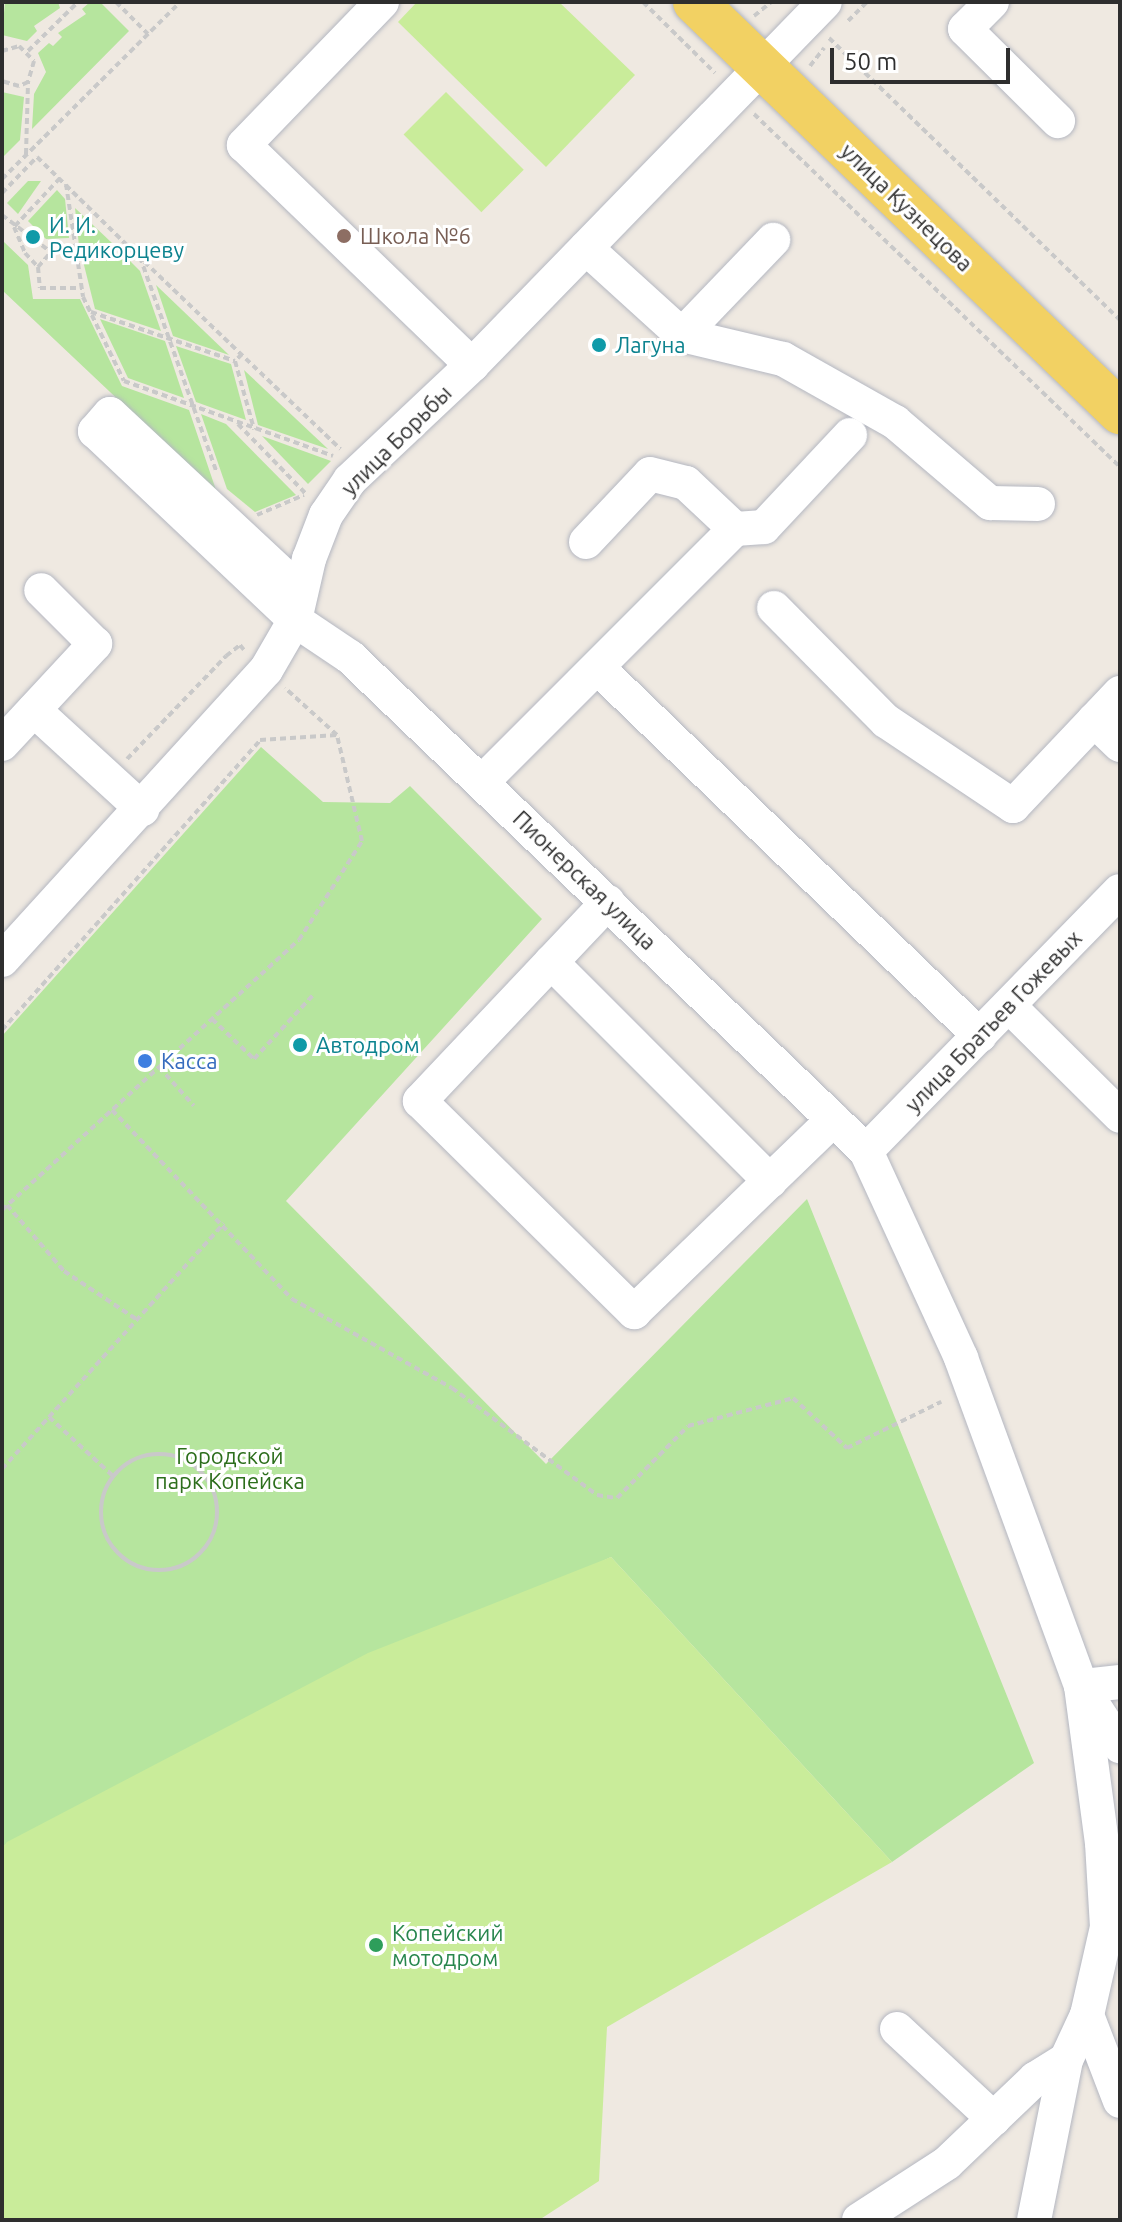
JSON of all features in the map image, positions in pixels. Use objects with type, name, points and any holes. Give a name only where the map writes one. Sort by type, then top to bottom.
[{"type":"main road","name":"улица Кузнецова","points":[[695,2],[762,94],[1120,412]]},
{"type":"street","points":[[382,2],[244,145],[472,365]]},
{"type":"street","points":[[992,2],[965,29],[1058,121]]},
{"type":"street","name":"улица Борьбы","points":[[2,960],[266,670],[298,606],[326,515],[350,480],[472,365],[586,248],[762,94],[822,20]]},
{"type":"street","points":[[682,335],[773,240]]},
{"type":"street","points":[[586,248],[682,335],[783,359],[895,422],[990,503],[1038,504]]},
{"type":"street","points":[[110,414],[298,606],[95,431],[110,414]]},
{"type":"street","points":[[483,781],[735,529],[764,527],[850,435]]},
{"type":"street","points":[[586,542],[650,474],[686,483],[735,529]]},
{"type":"street","points":[[2,744],[95,644],[41,590]]},
{"type":"street","name":"Пионерская улица","points":[[298,606],[866,1151]]},
{"type":"street","points":[[774,608],[886,721],[1013,806],[1120,693]]},
{"type":"street","points":[[598,668],[980,1036]]},
{"type":"street","points":[[34,710],[142,809]]},
{"type":"street","points":[[1094,720],[1120,745]]},
{"type":"street","name":"улица Братьев Гожевых","points":[[866,1151],[1120,891]]},
{"type":"street","points":[[608,902],[420,1101],[634,1312],[833,1120]]},
{"type":"street","points":[[551,962],[770,1181]]},
{"type":"street","points":[[1009,1006],[1120,1116]]},
{"type":"street","points":[[866,1151],[961,1358],[1081,1686],[1102,1843],[1107,1927],[1087,2015],[1066,2060],[1034,2220]]},
{"type":"street","points":[[1081,1686],[1120,1682]]},
{"type":"street","points":[[1081,1686],[1120,1746]]},
{"type":"street","points":[[1087,2015],[1120,2101]]},
{"type":"street","points":[[897,2029],[994,2119]]},
{"type":"street","points":[[859,2220],[947,2163],[1035,2079],[1066,2060]]},
{"type":"path","points":[[28,51],[78,2]]},
{"type":"path","points":[[116,2],[148,34]]},
{"type":"path","points":[[2,179],[180,2]]},
{"type":"path","points":[[643,2],[762,94],[1120,467]]},
{"type":"path","points":[[762,94],[822,20],[867,2]]},
{"type":"path","points":[[822,20],[1120,320]]},
{"type":"path","points":[[2,51],[19,46],[28,51],[34,73],[28,82],[26,156]]},
{"type":"path","points":[[2,81],[19,86],[28,82]]},
{"type":"path","points":[[2,193],[37,157],[345,454],[332,468]]},
{"type":"path","points":[[14,227],[60,178]]},
{"type":"path","points":[[66,184],[82,288],[124,381],[341,459]]},
{"type":"path","points":[[3,217],[51,252],[130,248]]},
{"type":"path","points":[[14,227],[25,253],[38,267],[40,288],[82,288]]},
{"type":"path","points":[[38,267],[51,252]]},
{"type":"path","points":[[140,257],[218,477]]},
{"type":"path","points":[[91,312],[235,361]]},
{"type":"path","points":[[235,361],[242,354]]},
{"type":"path","points":[[235,361],[254,429]]},
{"type":"path","points":[[237,423],[306,494]]},
{"type":"path","points":[[253,517],[306,494],[314,485]]},
{"type":"path","points":[[108,778],[226,656],[240,645],[252,657]]},
{"type":"path","points":[[2,1210],[299,940],[362,841],[337,735],[282,685]]},
{"type":"path","points":[[2,1030],[260,740],[337,735]]},
{"type":"path","points":[[212,1019],[254,1059],[313,995]]},
{"type":"path","points":[[159,1067],[194,1106]]},
{"type":"path","points":[[112,1110],[224,1223],[292,1299],[452,1388],[597,1495],[617,1498],[688,1426],[793,1398],[847,1448],[941,1402]]},
{"type":"path","points":[[7,1205],[64,1271],[137,1319]]},
{"type":"path","points":[[2,1469],[224,1223]]},
{"type":"path","points":[[49,1417],[113,1476]]},
{"type":"path","points":[[157,1454],[197,1468],[216,1507],[204,1547],[168,1569],[126,1559],[102,1524],[103,1495],[113,1476],[129,1462],[157,1454]]},
{"type":"green space","points":[[5,2],[58,2],[60,8],[34,26],[37,31],[27,41],[2,35]]},
{"type":"green space","points":[[90,2],[100,2],[129,31],[32,129],[34,94],[46,72],[38,53],[49,43],[53,46],[62,37],[58,33],[86,14],[82,9]]},
{"type":"green space","points":[[417,2],[559,2],[635,75],[546,167],[398,22]]},
{"type":"green space","points":[[2,92],[24,97],[20,140],[2,158]]},
{"type":"green space","points":[[446,92],[524,170],[481,212],[404,134]]},
{"type":"green space","points":[[28,181],[41,181],[18,214],[7,203]]},
{"type":"green space","points":[[57,190],[65,199],[69,238],[46,239],[28,221]]},
{"type":"green space","points":[[75,208],[112,243],[79,246]]},
{"type":"green space","points":[[4,242],[28,265],[33,299],[80,299],[122,386],[189,410],[217,493],[2,290]]},
{"type":"green space","points":[[122,253],[140,271],[161,331],[95,309],[82,257]]},
{"type":"green space","points":[[156,285],[229,355],[173,336]]},
{"type":"green space","points":[[100,319],[165,341],[184,398],[128,378]]},
{"type":"green space","points":[[176,346],[231,364],[246,420],[196,402]]},
{"type":"green space","points":[[244,370],[328,449],[258,425]]},
{"type":"green space","points":[[201,414],[226,424],[296,495],[255,512],[227,489]]},
{"type":"green space","points":[[262,436],[331,461],[308,484]]},
{"type":"green space","name":"Городской парк Копейска","points":[[261,747],[323,802],[390,803],[410,786],[542,919],[286,1201],[546,1464],[807,1199],[1034,1763],[892,1862],[611,1557],[2,1847],[2,1036]]},
{"type":"green space","name":"Копейский мотодром","points":[[611,1557],[892,1862],[607,2027],[599,2181],[539,2220],[2,2220],[2,1848],[7,1842],[368,1653]]},
{"type":"place","name":"Школа №6","points":[[344,236]]},
{"type":"place","name":"И. И. Редикорцеву","points":[[33,237]]},
{"type":"place","name":"Лагуна","points":[[599,345]]},
{"type":"place","name":"Автодром","points":[[300,1045]]},
{"type":"place","name":"Касса","points":[[145,1061]]},
{"type":"place","name":"Копейский мотодром","points":[[376,1945]]}]
